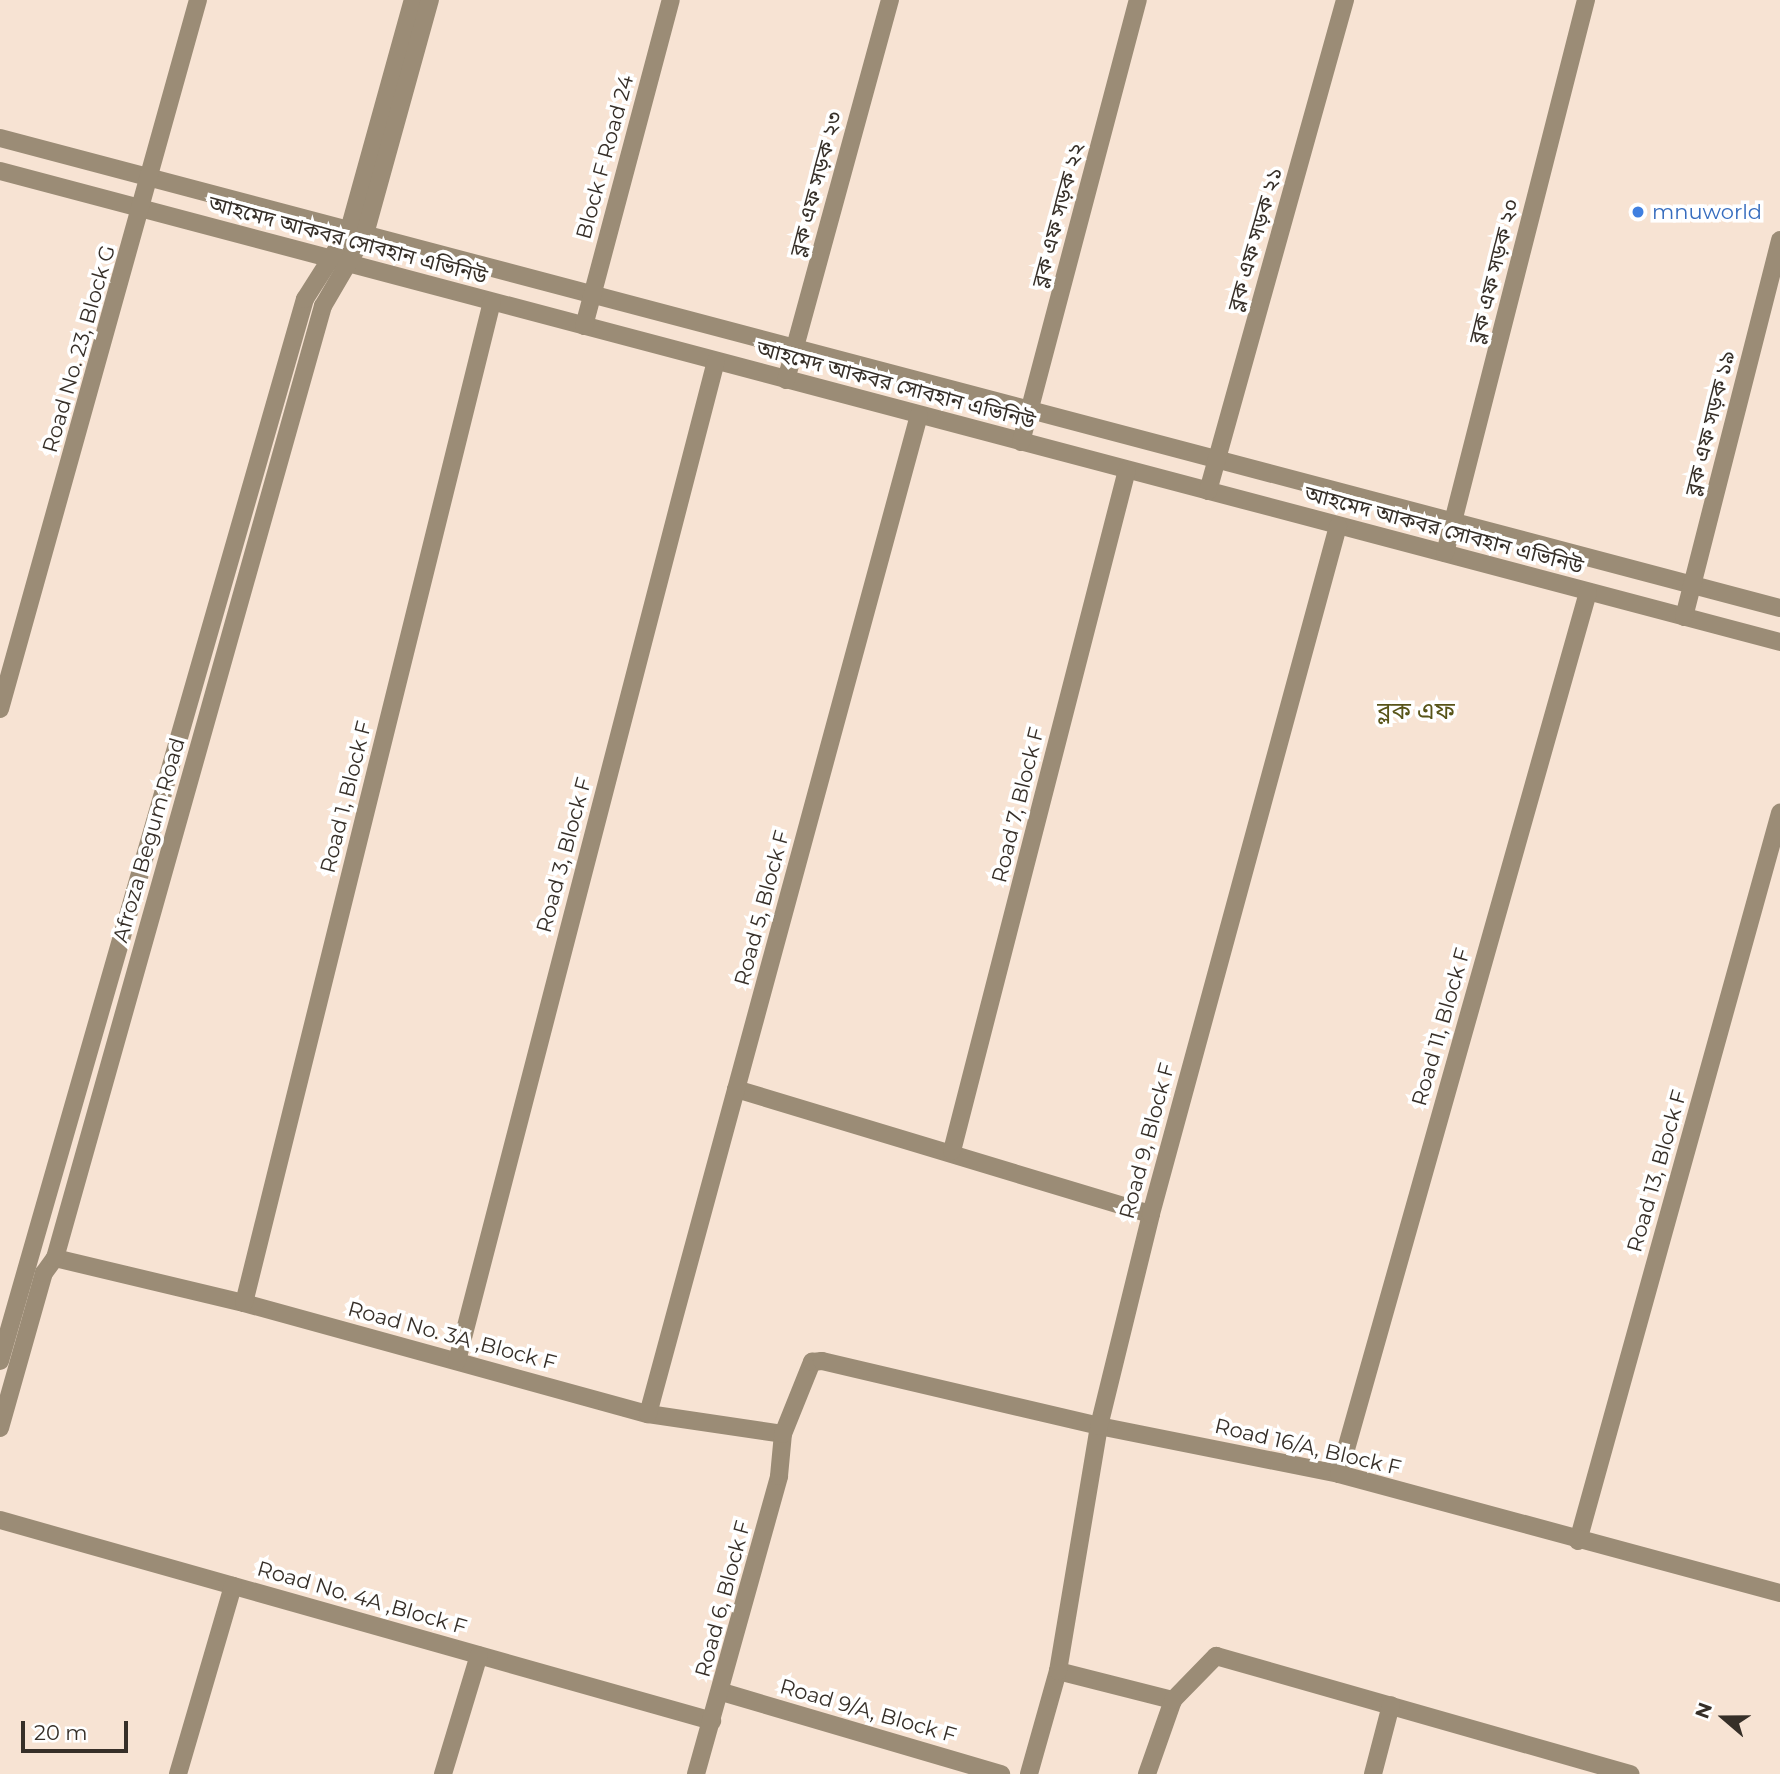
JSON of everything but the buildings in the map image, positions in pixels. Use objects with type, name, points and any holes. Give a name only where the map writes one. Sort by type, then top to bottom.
[{"type":"street","name":"Road No. 23, Block G","points":[[0,709],[143,209],[198,0]]},
{"type":"street","points":[[357,232],[413,0]]},
{"type":"street","points":[[338,263],[357,232],[430,0]]},
{"type":"street","name":"Block F Road 24","points":[[584,326],[671,0]]},
{"type":"street","name":"ব্লক এফ সড়ক ২৩","points":[[786,380],[890,0]]},
{"type":"street","name":"ব্লক এফ সড়ক ২২","points":[[1021,442],[1138,0]]},
{"type":"street","name":"ব্লক এফ সড়ক ২১","points":[[1208,491],[1345,0]]},
{"type":"street","name":"ব্লক এফ সড়ক ২০","points":[[1445,554],[1586,0]]},
{"type":"street","name":"আহমেদ আকবর সোবহান এভিনিউ","points":[[0,138],[1780,608]]},
{"type":"street","name":"আহমেদ আকবর সোবহান এভিনিউ","points":[[0,172],[1780,642]]},
{"type":"street","name":"ব্লক এফ সড়ক ১৯","points":[[1684,617],[1780,240]]},
{"type":"street","name":"Afroza Begum Road","points":[[0,1428],[44,1273],[55,1258],[323,306],[338,263]]},
{"type":"street","name":"Afroza Begum Road","points":[[0,1362],[6,1315],[304,299],[338,263]]},
{"type":"street","name":"Road 1, Block F","points":[[244,1303],[492,302]]},
{"type":"street","name":"Road 3, Block F","points":[[457,1360],[716,361]]},
{"type":"street","name":"Road 5, Block F","points":[[648,1414],[919,415]]},
{"type":"street","name":"Road 7, Block F","points":[[953,1152],[1127,470]]},
{"type":"street","name":"Road 9, Block F","points":[[1029,1774],[1058,1671],[1099,1426],[1151,1214],[1338,526]]},
{"type":"street","name":"Road 11, Block F","points":[[1339,1474],[1588,592]]},
{"type":"street","name":"Road 13, Block F","points":[[1578,1541],[1780,813]]},
{"type":"street","points":[[736,1089],[953,1152],[1151,1214]]},
{"type":"street","name":"Road No. 3A ,Block F","points":[[55,1258],[244,1303],[648,1414],[783,1434]]},
{"type":"street","points":[[6,1315],[31,1322]]},
{"type":"street","name":"Road 16/A, Block F","points":[[822,1361],[1099,1426],[1339,1474],[1578,1541],[1780,1593]]},
{"type":"street","name":"Road 6, Block F","points":[[696,1774],[722,1692],[779,1476],[783,1434],[805,1370],[811,1362],[822,1361]]},
{"type":"street","name":"Road No. 4A ,Block F","points":[[0,1520],[712,1721]]},
{"type":"street","points":[[178,1774],[233,1586]]},
{"type":"street","points":[[443,1774],[479,1655]]},
{"type":"street","points":[[1147,1774],[1172,1700],[1216,1657],[1391,1705],[1595,1768],[1631,1774]]},
{"type":"street","points":[[1058,1671],[1172,1700]]},
{"type":"street","name":"Road 9/A, Block F","points":[[722,1692],[1001,1774]]},
{"type":"street","points":[[1373,1774],[1391,1705]]},
{"type":"place","name":"mnuworld","points":[[1638,212]]},
{"type":"district","name":"ব্লক এফ","points":[[1416,711]]}]
